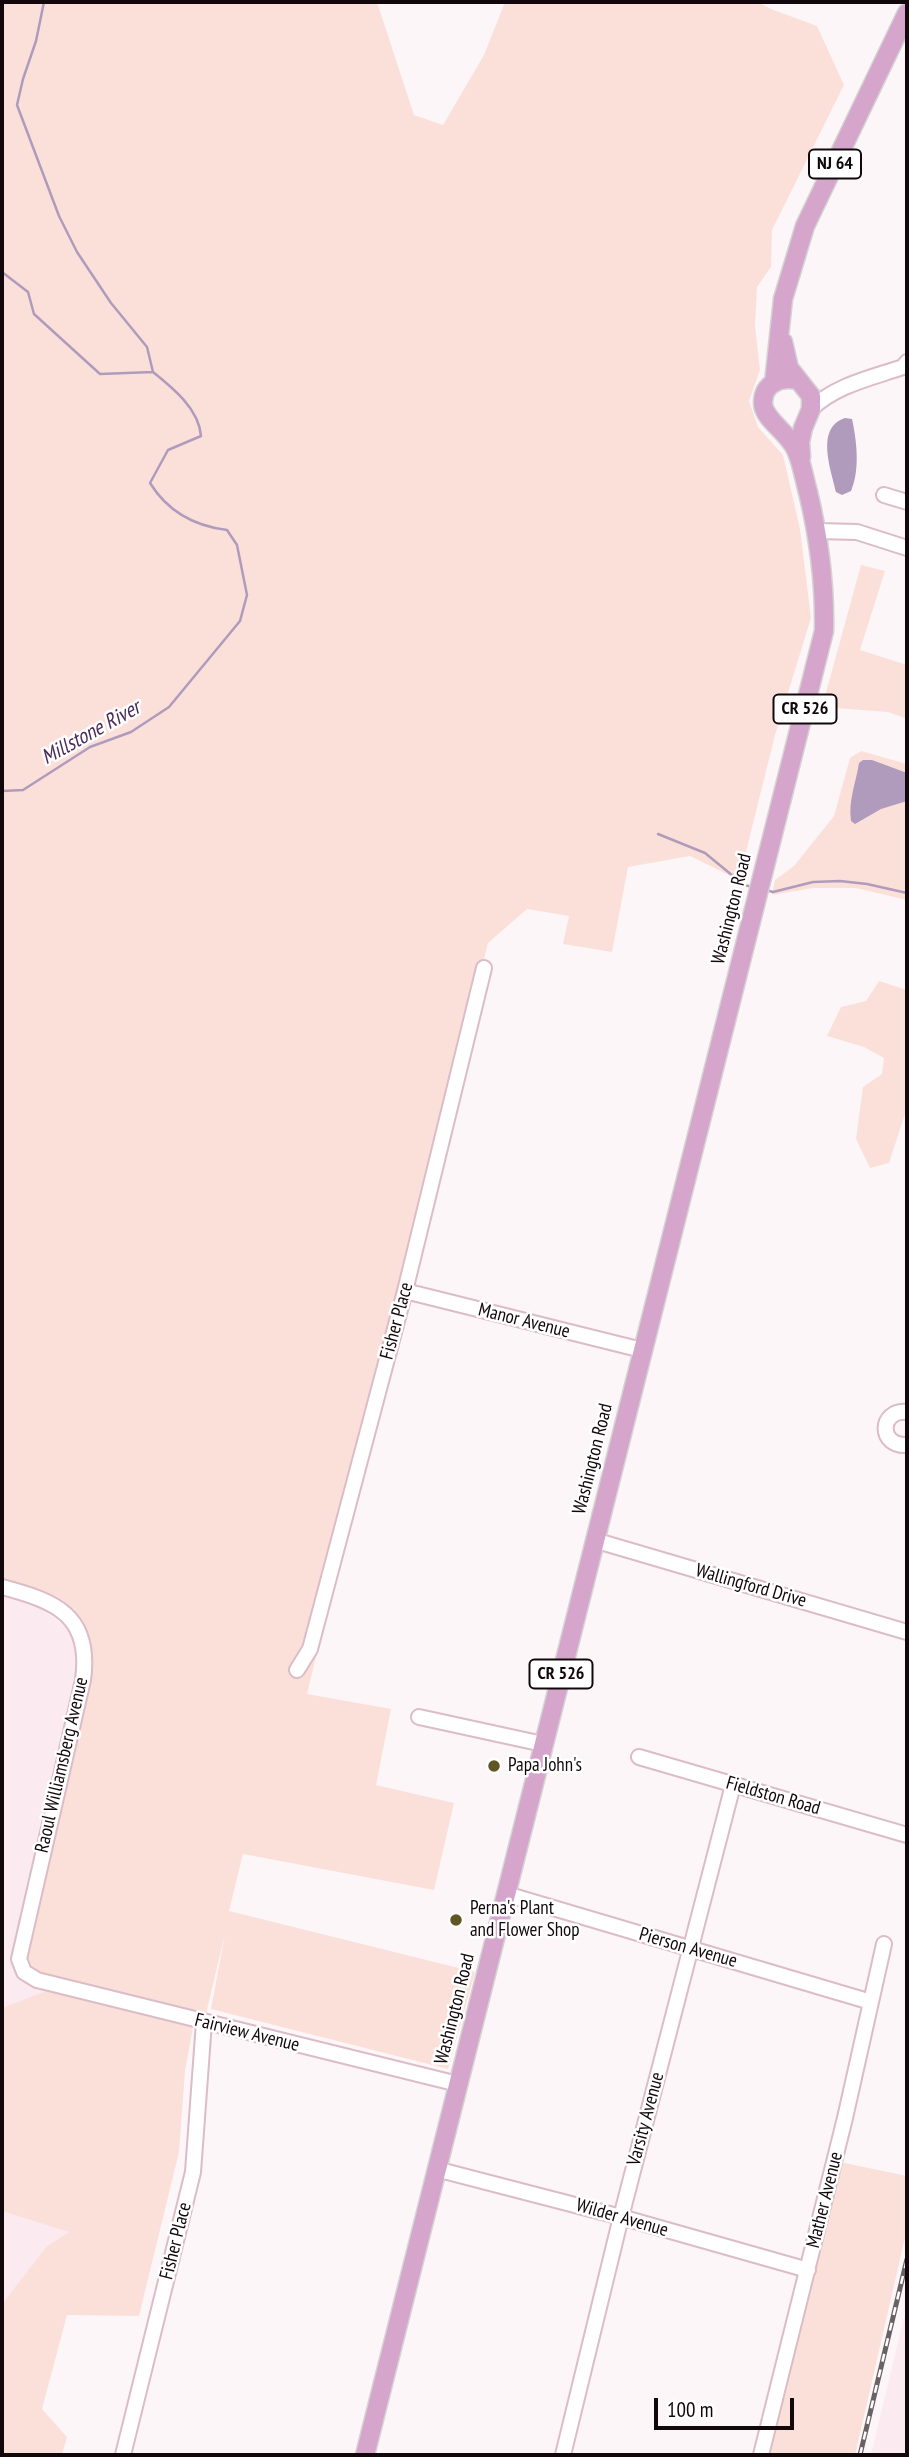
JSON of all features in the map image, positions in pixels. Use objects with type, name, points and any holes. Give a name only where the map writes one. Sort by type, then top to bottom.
[{"type":"main road","name":"NJ 64","points":[[774,383],[783,299],[805,226],[907,13]]},
{"type":"main road","name":"NJ 64","points":[[780,321],[787,358],[800,382]]},
{"type":"main road","points":[[774,383],[782,379],[800,382]]},
{"type":"main road","name":"Washington Road","points":[[365,2455],[824,631],[825,593],[817,531],[803,471],[800,442],[810,412],[811,396],[800,382]]},
{"type":"main road","name":"Washington Road","points":[[774,383],[765,393],[764,409],[767,416],[788,435],[803,471]]},
{"type":"main road","points":[[779,426],[795,426],[810,412]]},
{"type":"street","points":[[810,412],[821,399],[840,388],[903,366],[907,362]]},
{"type":"street","points":[[800,382],[817,388],[840,388]]},
{"type":"street","points":[[884,495],[907,502]]},
{"type":"street","points":[[817,531],[858,531],[907,548]]},
{"type":"street","name":"Fisher Place","points":[[297,1670],[310,1648],[405,1291],[484,968]]},
{"type":"street","name":"Manor Avenue","points":[[405,1291],[642,1350]]},
{"type":"street","points":[[907,1412],[894,1413],[886,1428],[891,1441],[907,1445]]},
{"type":"street","name":"Wallingford Drive","points":[[594,1540],[907,1632]]},
{"type":"street","name":"Raoul Williamsberg Avenue","points":[[2,1587],[44,1598],[61,1609],[79,1635],[84,1655],[83,1680],[19,1959],[23,1972],[37,1980]]},
{"type":"street","points":[[419,1717],[543,1744]]},
{"type":"street","name":"Fieldston Road","points":[[639,1757],[907,1835]]},
{"type":"street","name":"Varsity Avenue","points":[[563,2455],[621,2217],[733,1785]]},
{"type":"street","name":"Pierson Avenue","points":[[506,1894],[871,2002]]},
{"type":"street","name":"Mather Avenue","points":[[761,2455],[845,2118],[884,1944]]},
{"type":"street","name":"Fairview Avenue","points":[[37,1980],[458,2084]]},
{"type":"street","name":"Fisher Place","points":[[123,2455],[193,2172],[204,2022]]},
{"type":"street","name":"Wilder Avenue","points":[[436,2169],[621,2217],[808,2270]]},
{"type":"shaded area","points":[[2,2],[377,2],[414,115],[443,125],[484,55],[505,2],[758,2],[817,26],[844,85],[772,230],[771,267],[757,287],[755,326],[760,370],[749,401],[758,427],[783,455],[800,529],[811,618],[775,735],[739,880],[690,856],[628,867],[612,952],[563,944],[569,916],[527,909],[488,943],[307,1694],[391,1709],[376,1785],[454,1803],[434,1890],[243,1854],[229,1911],[475,1972],[448,2069],[211,2009],[225,1934],[204,2022],[135,2006],[193,2027],[185,2071],[179,2152],[139,2316],[67,2315],[42,2409],[67,2437],[62,2455],[2,2455],[2,2304],[47,2246],[69,2232],[2,2211],[2,2008],[60,1986],[21,1970],[31,1903],[83,1644],[72,1622],[75,1610],[51,1596],[2,1578]]},
{"type":"shaded area","points":[[845,418],[852,419],[857,465],[851,491],[842,495],[836,492],[827,450],[830,431],[836,423]]},
{"type":"shaded area","points":[[861,565],[885,571],[860,650],[907,665],[907,719],[888,712],[822,707]]},
{"type":"shaded area","points":[[861,751],[907,764],[907,900],[856,888],[813,888],[772,895],[775,880],[794,866],[834,816],[850,758]]},
{"type":"shaded area","points":[[872,760],[907,773],[907,801],[881,809],[855,824],[851,821],[851,799],[859,763]]},
{"type":"shaded area","points":[[879,981],[907,990],[907,1108],[889,1163],[870,1168],[856,1139],[863,1087],[882,1074],[884,1058],[864,1047],[827,1036],[841,1007],[866,1001]]},
{"type":"shaded area","points":[[2,1591],[24,1597],[64,1625],[71,1637],[83,1644],[31,1903],[61,1986],[82,2224],[47,2246],[2,2304]]},
{"type":"shaded area","points":[[840,2162],[907,2176],[907,2229],[855,2455],[766,2455]]},
{"type":"shaded area","points":[[907,2305],[907,2455],[871,2455]]},
{"type":"waterway","points":[[44,2],[36,41],[17,105],[59,216],[77,252],[111,303],[147,347],[153,372]]},
{"type":"waterway","name":"Millstone River","points":[[2,272],[28,292],[34,314],[100,374],[153,372],[190,408],[201,436],[168,450],[150,483],[165,502],[183,516],[204,525],[227,530],[237,545],[247,595],[240,621],[169,707],[131,732],[90,747],[23,790],[2,791]]},
{"type":"waterway","points":[[658,834],[705,853],[744,885],[753,887]]},
{"type":"waterway","points":[[766,890],[773,892],[813,882],[840,881],[907,893]]},
{"type":"railway","points":[[860,2455],[907,2259]]},
{"type":"place","name":"Papa John's","points":[[494,1766]]},
{"type":"place","name":"Perna's Plant and Flower Shop","points":[[456,1920]]}]
